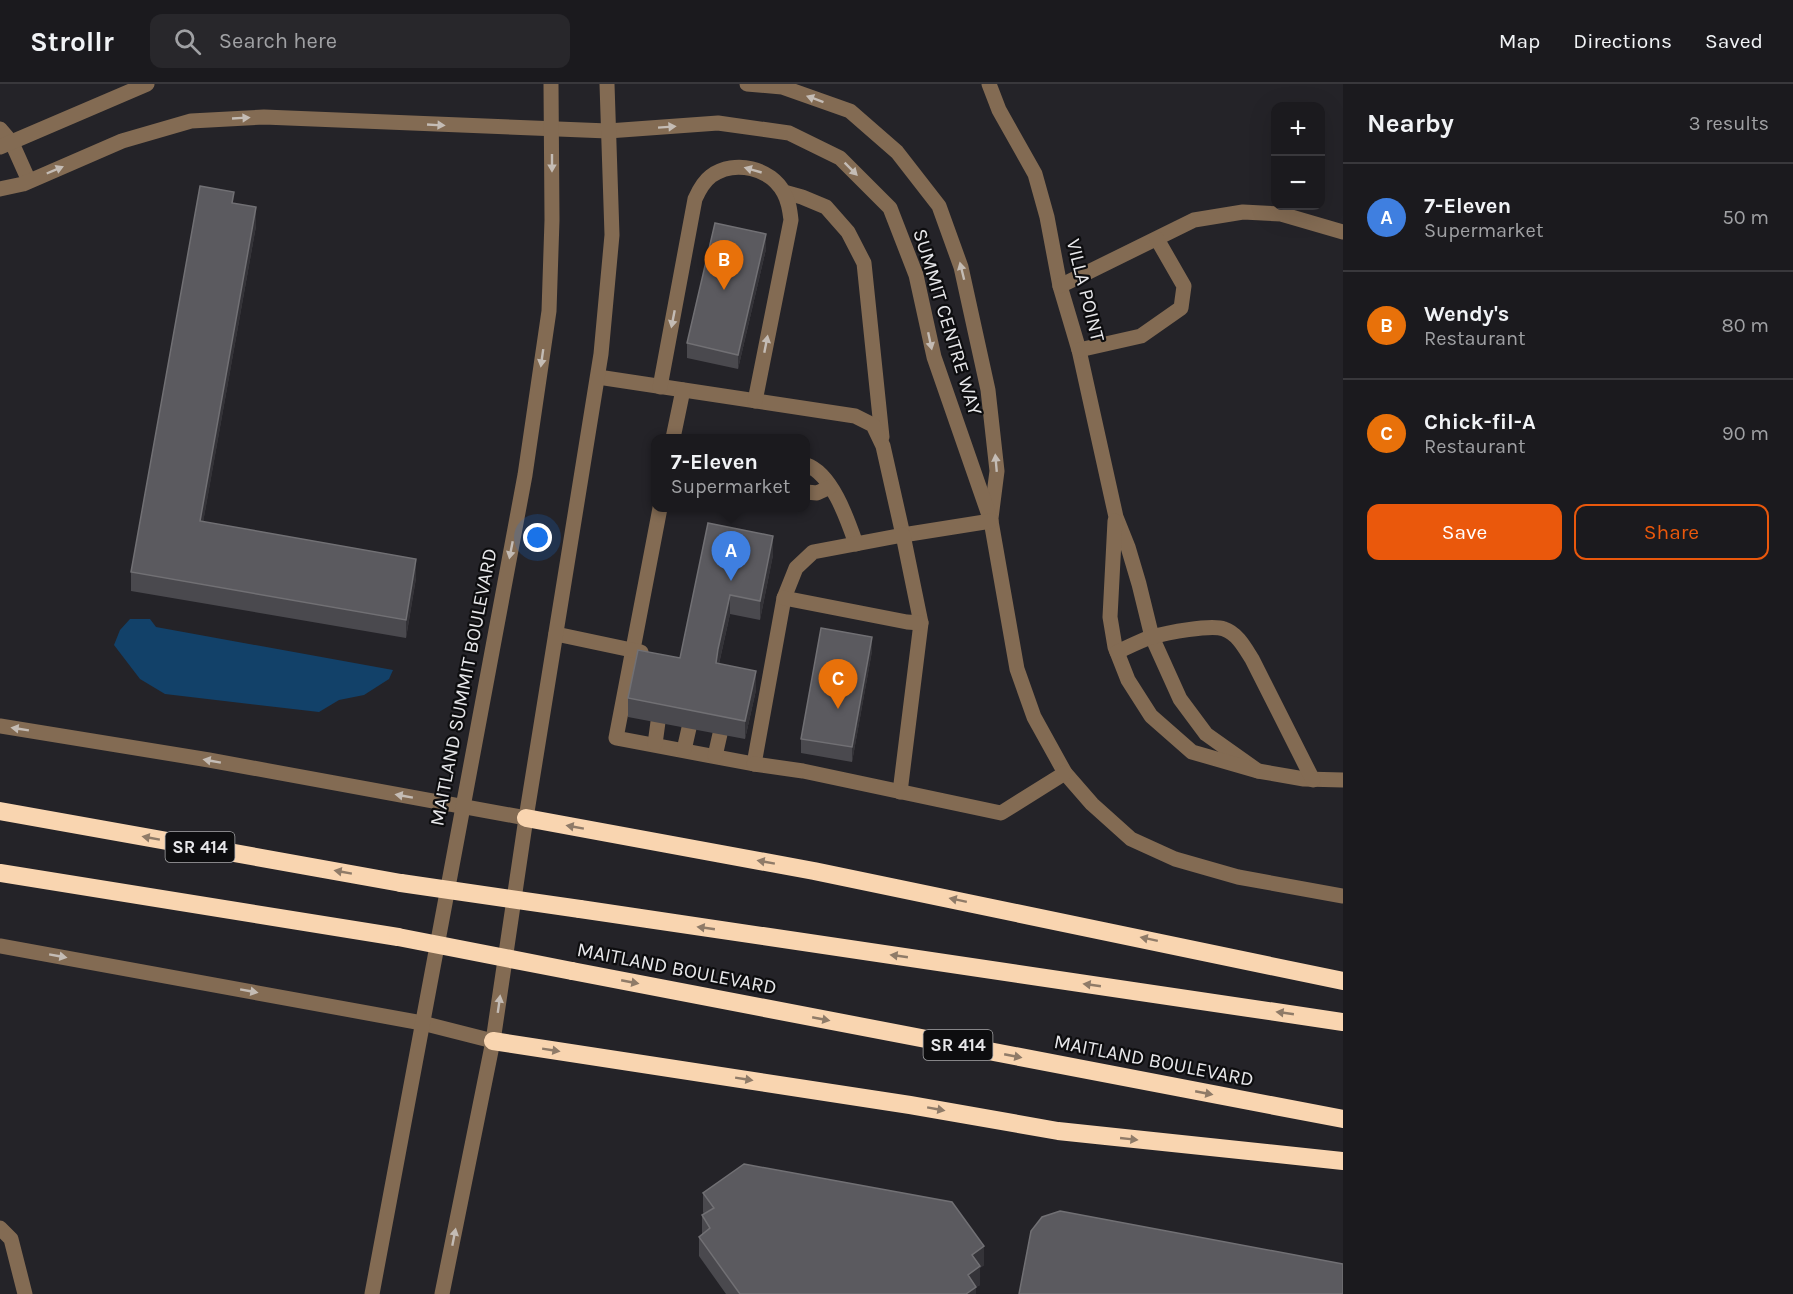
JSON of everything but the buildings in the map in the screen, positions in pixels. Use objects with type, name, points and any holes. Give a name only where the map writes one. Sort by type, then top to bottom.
[{"type":"highway","name":"MAITLAND BOULEVARD","points":[[0,811],[401,883],[1343,1022]]},
{"type":"highway","points":[[526,818],[814,871],[1343,981]]},
{"type":"highway","name":"MAITLAND BOULEVARD","points":[[0,873],[398,937],[1343,1119]]},
{"type":"highway","points":[[493,1041],[910,1105],[1058,1131],[1343,1161]]},
{"type":"street","points":[[6,145],[147,84]]},
{"type":"street","name":"MAITLAND SUMMIT BOULEVARD","points":[[372,1294],[525,475],[549,311],[552,220],[551,84]]},
{"type":"street","points":[[442,1294],[493,1041],[526,818],[598,377],[612,235],[607,84]]},
{"type":"street","name":"SUMMIT CENTRE WAY","points":[[747,84],[782,87],[850,111],[897,152],[939,206],[961,267],[988,390],[998,471],[991,521]]},
{"type":"street","name":"VILLA POINT","points":[[989,84],[999,110],[1035,174],[1047,216],[1060,286],[1079,350],[1116,517],[1137,575],[1152,637],[1180,699],[1206,734],[1258,771]]},
{"type":"street","name":"SUMMIT CENTRE WAY","points":[[0,189],[29,181],[122,141],[191,121],[264,117],[608,131],[718,123],[789,133],[840,158],[890,208],[916,275],[934,357],[991,521],[1017,669],[1034,717],[1065,773],[1092,804],[1131,839],[1175,860],[1238,877],[1343,896]]},
{"type":"street","points":[[0,129],[6,145],[29,181]]},
{"type":"street","points":[[660,387],[695,199],[700,187],[710,177],[722,170],[739,166],[757,170],[773,178],[784,192],[789,205],[790,220],[755,401]]},
{"type":"street","points":[[784,192],[826,207],[848,232],[864,263],[883,446],[921,623],[900,792]]},
{"type":"street","points":[[1060,286],[1194,220],[1243,212],[1281,214],[1343,232]]},
{"type":"street","points":[[1079,350],[1141,336],[1181,308],[1184,286],[1157,238]]},
{"type":"street","points":[[598,377],[855,416],[873,425],[883,446]]},
{"type":"street","points":[[674,434],[683,390]]},
{"type":"street","points":[[810,467],[819,473],[845,510],[856,544]]},
{"type":"street","points":[[810,492],[817,493],[830,488]]},
{"type":"street","points":[[659,512],[616,738],[803,771],[1001,813],[1065,773]]},
{"type":"street","name":"VILLA POINT","points":[[1116,517],[1110,617],[1117,652],[1128,680],[1151,716],[1192,752],[1258,771],[1313,780],[1343,780]]},
{"type":"street","points":[[754,764],[764,676],[784,598],[796,568],[813,552],[991,521]]},
{"type":"street","points":[[784,598],[921,623]]},
{"type":"street","points":[[1117,652],[1152,637],[1207,627],[1224,628],[1233,634],[1252,659],[1313,780]]},
{"type":"street","points":[[556,634],[652,655]]},
{"type":"street","points":[[655,744],[658,722]]},
{"type":"street","points":[[0,726],[209,760],[526,818]]},
{"type":"street","points":[[684,750],[689,728]]},
{"type":"street","points":[[715,756],[720,734]]},
{"type":"street","points":[[0,946],[422,1023],[493,1041]]},
{"type":"street","points":[[0,1228],[11,1239],[25,1294]]},
{"type":"water","points":[[130,619],[150,619],[156,627],[393,670],[389,679],[364,695],[339,700],[319,712],[165,694],[140,679],[114,645],[120,630]]},
{"type":"place","name":"Wendy's","points":[[724,290]]},
{"type":"place","name":"7-Eleven","points":[[731,581]]},
{"type":"place","name":"Chick-fil-A","points":[[838,709]]}]
